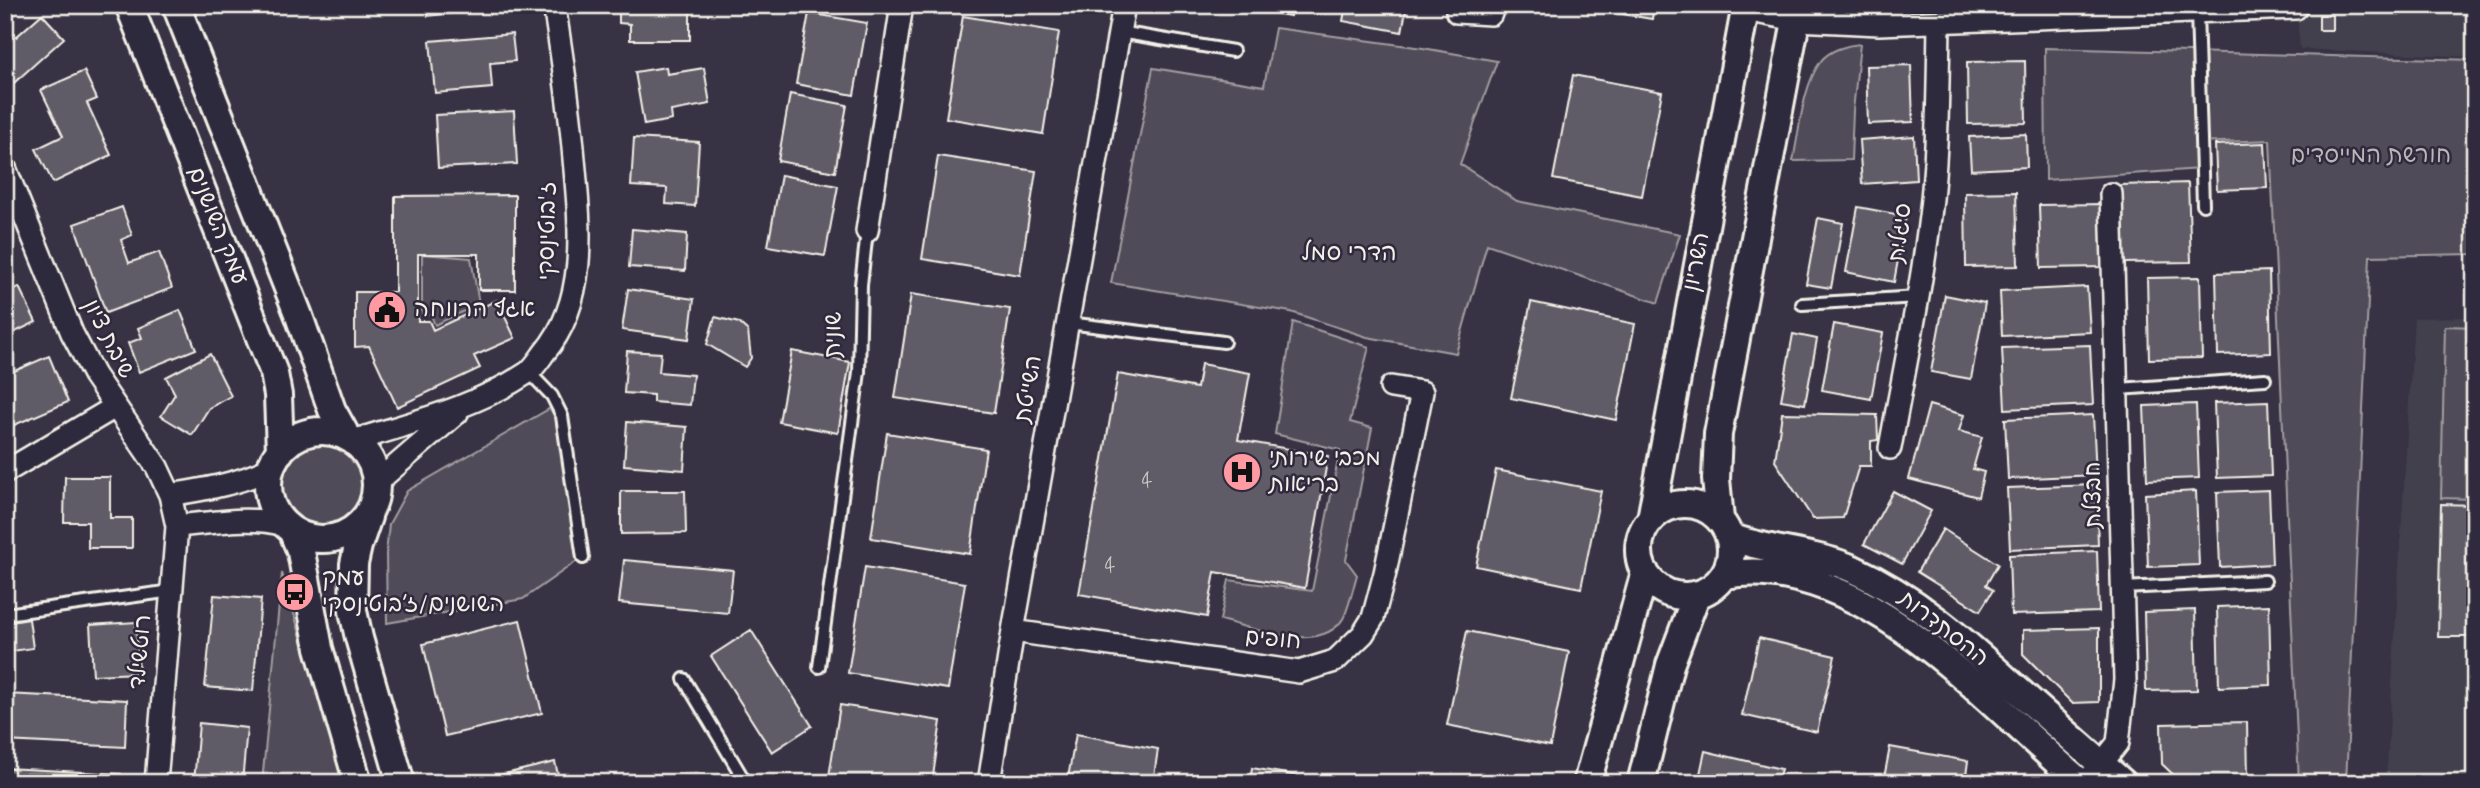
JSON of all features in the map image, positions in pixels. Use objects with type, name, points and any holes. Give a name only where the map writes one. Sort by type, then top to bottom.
[{"type":"street","name":"עמק השושנים","points":[[129,5],[274,373],[281,423],[275,460]]},
{"type":"street","name":"עמק השושנים","points":[[176,5],[299,316],[332,410],[350,439]]},
{"type":"street","name":"ז'בוטינסקי","points":[[377,482],[464,407],[529,372],[553,343],[570,309],[579,266],[579,216],[570,114],[554,5]]},
{"type":"street","name":"שונית","points":[[867,231],[902,5]]},
{"type":"street","name":"השייטת","points":[[989,783],[1013,631],[1124,5]]},
{"type":"street","points":[[1457,12],[1491,14],[1493,5]]},
{"type":"street","points":[[1746,8],[1879,24],[2296,8]]},
{"type":"street","name":"השריון","points":[[1651,519],[1746,8]]},
{"type":"street","points":[[1725,528],[1702,507],[1691,504],[1669,507],[1651,519],[1644,531],[1640,558],[1645,572],[1650,580],[1666,593],[1696,596],[1707,591],[1725,575],[1732,550],[1716,479],[1718,434],[1798,13]]},
{"type":"street","name":"סיגלית","points":[[1890,448],[1918,298],[1932,199],[1937,134],[1939,22]]},
{"type":"street","name":"שיבת ציון","points":[[5,168],[72,333],[93,375],[157,467],[170,495],[177,526]]},
{"type":"street","name":"חבצלת","points":[[2089,776],[2118,743],[2124,680],[2111,194]]},
{"type":"street","name":"חופים","points":[[1013,631],[1299,673],[1335,661],[1363,634],[1373,618],[1391,545],[1422,392],[1391,387]]},
{"type":"street","points":[[5,472],[115,407]]},
{"type":"street","name":"ז'בוטינסקי","points":[[350,439],[464,407]]},
{"type":"street","points":[[170,495],[249,479],[275,460],[299,436],[315,431],[331,432],[350,439],[370,459],[377,482],[376,495],[354,564],[354,611],[359,638],[401,783]]},
{"type":"street","points":[[275,460],[268,484],[270,499],[301,552],[319,648],[358,783]]},
{"type":"street","points":[[177,526],[249,519],[266,520],[308,538],[334,539],[357,527],[369,514]]},
{"type":"street","name":"רוטשילד","points":[[156,783],[177,526]]},
{"type":"street","name":"ההסתדרות","points":[[1725,528],[1746,543],[1839,564],[1887,586],[1920,606],[1951,630],[2089,776]]},
{"type":"street","points":[[1587,783],[1645,572]]},
{"type":"street","name":"ההסתדרות","points":[[1725,575],[1759,572],[1797,579],[1814,583],[1874,610],[1905,629],[2089,776],[2123,783]]},
{"type":"street","points":[[1641,783],[1670,665],[1696,596]]},
{"type":"lane","points":[[2197,11],[2203,205]]},
{"type":"lane","points":[[1119,32],[1233,51]]},
{"type":"lane","name":"שונית","points":[[819,667],[859,372],[861,285],[867,231]]},
{"type":"lane","points":[[1802,304],[1918,298]]},
{"type":"lane","points":[[1068,323],[1224,342]]},
{"type":"lane","points":[[529,372],[552,396],[562,416],[583,558]]},
{"type":"lane","points":[[2118,389],[2265,379]]},
{"type":"lane","points":[[2123,588],[2265,581]]},
{"type":"lane","points":[[6,614],[172,591]]},
{"type":"lane","points":[[684,679],[746,783]]},
{"type":"shaded area","points":[[2296,5],[2475,5],[2475,57],[2300,49]]},
{"type":"shaded area","points":[[2475,317],[2475,783],[2386,783],[2414,318]]},
{"type":"green space","points":[[1275,28],[1497,61],[1460,164],[1517,201],[1680,234],[1658,303],[1487,244],[1456,353],[1367,337],[1291,312],[1111,283],[1153,68],[1264,86]]},
{"type":"green space","points":[[1860,44],[1851,160],[1793,161],[1802,109],[1815,71],[1821,61],[1833,51]]},
{"type":"green space","name":"חורשת המייסדים","points":[[2045,48],[2475,60],[2475,254],[2370,256],[2346,783],[2299,783],[2270,140],[2198,143],[2200,169],[2046,180]]},
{"type":"green space","points":[[422,254],[471,258],[479,304],[435,325],[431,315],[422,314]]},
{"type":"green space","points":[[1293,322],[1369,347],[1350,422],[1372,428],[1346,560],[1357,575],[1348,607],[1334,629],[1320,635],[1304,637],[1268,633],[1220,620],[1229,580],[1312,591],[1340,450],[1275,434]]},
{"type":"green space","points":[[2445,326],[2475,327],[2475,499],[2441,498]]},
{"type":"green space","points":[[554,406],[563,441],[577,561],[523,599],[387,623],[386,554],[389,524],[407,491]]},
{"type":"green space","points":[[323,442],[347,449],[359,461],[366,485],[359,509],[347,521],[323,528],[299,521],[287,509],[280,485],[287,461],[299,449]]},
{"type":"green space","points":[[282,573],[344,783],[262,783]]},
{"type":"building","points":[[427,5],[497,5],[498,8],[428,16]]},
{"type":"building","points":[[619,5],[690,5],[690,40],[630,40],[630,24],[619,23]]},
{"type":"building","points":[[1234,5],[1292,5],[1290,16]]},
{"type":"building","points":[[1346,5],[1407,5],[1402,32],[1343,21]]},
{"type":"building","points":[[1570,5],[1654,5],[1652,19]]},
{"type":"building","points":[[809,13],[867,23],[854,95],[796,84]]},
{"type":"building","points":[[42,14],[64,38],[5,91],[5,25],[16,37]]},
{"type":"building","points":[[2319,15],[2332,15],[2332,30],[2319,30]]},
{"type":"building","points":[[963,16],[1059,32],[1043,134],[946,118]]},
{"type":"building","points":[[512,34],[515,61],[490,63],[492,88],[435,93],[430,41]]},
{"type":"building","points":[[2025,61],[2026,123],[1968,124],[1967,62]]},
{"type":"building","points":[[1911,65],[1913,122],[1868,124],[1866,66]]},
{"type":"building","points":[[666,67],[667,74],[704,68],[710,104],[671,111],[672,120],[644,125],[635,72]]},
{"type":"building","points":[[84,71],[97,99],[87,103],[111,155],[53,183],[36,149],[63,136],[41,90]]},
{"type":"building","points":[[1573,75],[1662,92],[1642,196],[1553,179]]},
{"type":"building","points":[[790,94],[847,105],[835,172],[778,161]]},
{"type":"building","points":[[514,111],[517,164],[438,168],[435,115]]},
{"type":"building","points":[[2026,134],[2027,167],[1971,170],[1969,137]]},
{"type":"building","points":[[1914,136],[1916,180],[1862,184],[1859,140]]},
{"type":"building","points":[[634,138],[699,142],[695,206],[666,204],[667,188],[631,186]]},
{"type":"building","points":[[2265,143],[2267,188],[2217,190],[2215,145]]},
{"type":"building","points":[[938,156],[1036,171],[1020,275],[922,259]]},
{"type":"building","points":[[781,175],[838,186],[825,256],[768,246]]},
{"type":"building","points":[[2188,183],[2191,262],[2124,263],[2121,185]]},
{"type":"building","points":[[2016,192],[2018,266],[1966,267],[1965,193]]},
{"type":"building","name":"אגף הרווחה","points":[[515,195],[515,290],[479,290],[479,254],[418,254],[418,321],[429,321],[433,330],[497,300],[515,338],[474,356],[480,368],[397,407],[369,346],[355,347],[355,292],[395,292],[395,196]]},
{"type":"building","points":[[2102,204],[2103,267],[2041,268],[2039,205]]},
{"type":"building","points":[[122,207],[132,235],[121,240],[129,263],[159,252],[172,288],[106,313],[74,224]]},
{"type":"building","points":[[1858,207],[1906,216],[1894,282],[1846,272]]},
{"type":"building","points":[[1818,218],[1843,223],[1831,288],[1806,284]]},
{"type":"building","points":[[632,229],[687,234],[685,271],[629,267]]},
{"type":"building","points":[[2269,271],[2271,353],[2218,355],[2216,273]]},
{"type":"building","points":[[2200,277],[2202,358],[2149,359],[2147,278]]},
{"type":"building","points":[[19,287],[36,322],[5,337],[5,293]]},
{"type":"building","points":[[2087,287],[2090,332],[2002,336],[2000,291]]},
{"type":"building","points":[[628,289],[694,299],[689,339],[622,330]]},
{"type":"building","points":[[911,294],[1010,309],[994,413],[895,398]]},
{"type":"building","points":[[1945,295],[1985,303],[1971,379],[1931,372]]},
{"type":"building","points":[[1531,302],[1635,324],[1616,420],[1511,398]]},
{"type":"building","points":[[180,310],[196,349],[139,372],[128,343],[142,338],[138,328]]},
{"type":"building","points":[[715,317],[739,323],[748,331],[751,358],[745,367],[707,344]]},
{"type":"building","points":[[1834,324],[1883,333],[1871,399],[1822,390]]},
{"type":"building","points":[[1793,334],[1817,339],[1805,404],[1781,400]]},
{"type":"building","points":[[2090,345],[2093,405],[2005,409],[2002,348]]},
{"type":"building","points":[[627,351],[661,353],[659,372],[693,375],[690,405],[653,402],[653,395],[624,393]]},
{"type":"building","points":[[792,351],[850,362],[838,433],[779,422]]},
{"type":"building","points":[[210,354],[231,396],[209,408],[192,435],[161,416],[175,394],[166,377]]},
{"type":"building","points":[[49,356],[68,402],[5,429],[5,375]]},
{"type":"building","points":[[1201,364],[1250,373],[1238,440],[1328,456],[1305,588],[1215,572],[1207,617],[1079,594],[1118,374],[1197,388]]},
{"type":"building","points":[[2268,401],[2271,476],[2217,478],[2214,403]]},
{"type":"building","points":[[2196,404],[2199,478],[2147,480],[2144,406]]},
{"type":"building","points":[[1929,405],[1964,415],[1959,431],[1982,437],[1973,469],[1984,472],[1978,497],[1909,479]]},
{"type":"building","points":[[1782,413],[1877,415],[1878,440],[1871,441],[1871,466],[1859,466],[1843,518],[1813,519],[1775,461]]},
{"type":"building","points":[[2093,415],[2096,475],[2008,479],[2005,419]]},
{"type":"building","points":[[627,422],[687,427],[684,470],[624,465]]},
{"type":"building","points":[[887,433],[986,449],[970,554],[871,538]]},
{"type":"building","points":[[1496,470],[1601,491],[1581,588],[1476,566]]},
{"type":"building","points":[[65,477],[110,477],[110,518],[132,518],[132,548],[88,548],[88,522],[64,522]]},
{"type":"building","points":[[2096,485],[2098,545],[2010,549],[2007,488]]},
{"type":"building","points":[[2269,490],[2272,564],[2220,567],[2217,492]]},
{"type":"building","points":[[621,491],[685,491],[686,533],[621,534]]},
{"type":"building","points":[[1893,491],[1931,511],[1902,564],[1864,544]]},
{"type":"building","points":[[2196,491],[2199,565],[2148,567],[2145,494]]},
{"type":"building","points":[[2441,504],[2475,505],[2475,637],[2438,637]]},
{"type":"building","points":[[1943,529],[1998,564],[1986,585],[1993,590],[1980,611],[1917,572]]},
{"type":"building","points":[[2097,551],[2099,612],[2011,615],[2009,555]]},
{"type":"building","points":[[624,560],[733,570],[728,613],[619,603]]},
{"type":"building","points":[[865,567],[965,583],[948,689],[848,673]]},
{"type":"building","points":[[214,595],[261,599],[253,691],[205,687]]},
{"type":"building","points":[[2269,605],[2271,685],[2219,687],[2217,607]]},
{"type":"building","points":[[2195,610],[2197,690],[2146,691],[2144,612]]},
{"type":"building","points":[[29,619],[33,648],[5,652],[5,623]]},
{"type":"building","points":[[520,620],[542,713],[445,736],[423,644]]},
{"type":"building","points":[[136,622],[139,673],[93,675],[90,625]]},
{"type":"building","points":[[2099,628],[2099,702],[2072,703],[2023,654],[2023,630]]},
{"type":"building","points":[[751,630],[812,726],[772,752],[711,656]]},
{"type":"building","points":[[1467,631],[1569,652],[1550,746],[1447,725]]},
{"type":"building","points":[[1759,638],[1835,656],[1817,732],[1742,715]]},
{"type":"building","points":[[5,694],[127,700],[125,747],[5,741]]},
{"type":"building","points":[[840,705],[941,721],[932,783],[828,783]]},
{"type":"building","points":[[2469,715],[2475,715],[2475,782],[2470,782]]},
{"type":"building","points":[[2247,722],[2248,779],[2263,783],[2182,783],[2162,764],[2161,724]]},
{"type":"building","points":[[199,723],[247,728],[242,783],[194,783]]},
{"type":"building","points":[[1076,734],[1158,749],[1153,783],[1067,783]]},
{"type":"building","points":[[1890,747],[1968,761],[1965,783],[1883,783]]},
{"type":"building","points":[[1705,751],[1781,769],[1777,783],[1698,783]]},
{"type":"building","points":[[555,762],[560,783],[467,783]]},
{"type":"building","points":[[5,768],[121,774],[121,783],[5,783]]},
{"type":"building","points":[[1252,768],[1334,782],[1334,783],[1250,783]]},
{"type":"place","name":"אגף הרווחה","points":[[387,310]]},
{"type":"place","name":"מכבי שירותי בריאות","points":[[1242,472]]},
{"type":"place","name":"עמק השושנים/ז׳בוטינסקי","points":[[295,592]]},
{"type":"district","name":"הדרי סמל","points":[[1349,253]]}]
